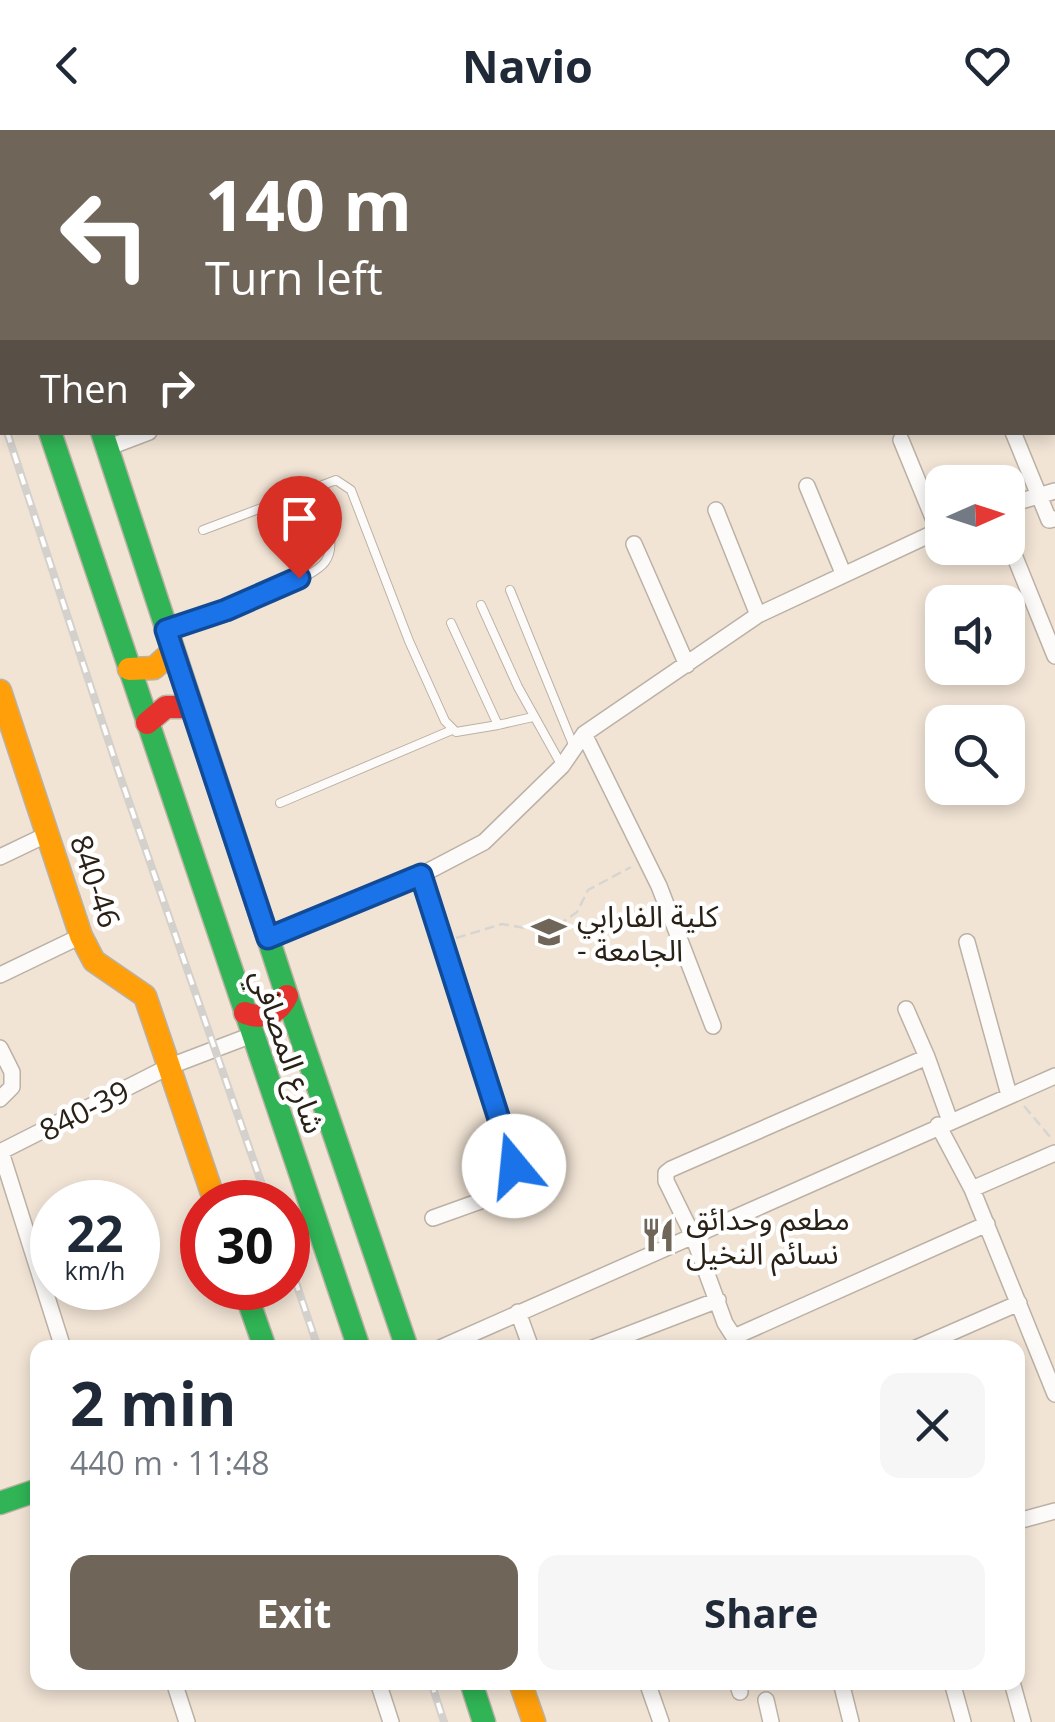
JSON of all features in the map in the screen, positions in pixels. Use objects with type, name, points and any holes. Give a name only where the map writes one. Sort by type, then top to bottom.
[{"type":"main road","name":"شارع المصافي","points":[[51,435],[356,1340]]},
{"type":"main road","name":"شارع المصافي","points":[[104,440],[405,1340]]},
{"type":"main road","points":[[128,668],[152,670],[167,659],[169,640]]},
{"type":"main road","name":"840-46","points":[[0,691],[7,734],[48,834],[81,936],[94,961],[144,996],[207,1180]]},
{"type":"main road","points":[[147,723],[163,708],[182,704],[191,707]]},
{"type":"main road","points":[[287,996],[283,1006],[272,1014],[254,1018],[252,1035],[264,1046],[274,1037],[292,1035],[302,1041]]},
{"type":"main road","points":[[252,1310],[262,1340]]},
{"type":"main road","points":[[0,1503],[30,1493]]},
{"type":"main road","points":[[474,1690],[484,1722]]},
{"type":"main road","points":[[523,1690],[534,1722]]},
{"type":"street","points":[[104,440],[132,435]]},
{"type":"street","points":[[1014,435],[1038,496],[1052,519],[1055,536]]},
{"type":"street","points":[[901,440],[925,495]]},
{"type":"street","points":[[807,486],[843,573]]},
{"type":"street","points":[[1025,500],[1055,492]]},
{"type":"street","points":[[716,510],[758,616]]},
{"type":"street","points":[[268,938],[421,875],[484,842],[562,766],[579,740],[687,664],[758,616],[925,537]]},
{"type":"street","points":[[634,544],[687,664]]},
{"type":"street","points":[[1018,565],[1055,656]]},
{"type":"street","points":[[579,740],[646,859],[714,1026]]},
{"type":"street","points":[[0,857],[48,834]]},
{"type":"street","points":[[421,875],[514,1166],[514,1189],[433,1218]]},
{"type":"street","points":[[0,976],[81,936]]},
{"type":"street","points":[[966,942],[1011,1095]]},
{"type":"street","points":[[906,1009],[927,1056],[944,1123],[1019,1303],[1048,1351],[1055,1394]]},
{"type":"street","name":"840-39","points":[[1,1152],[168,1067],[252,1035]]},
{"type":"street","points":[[0,1048],[12,1072],[12,1086],[0,1099]]},
{"type":"street","points":[[734,1340],[693,1236],[666,1181],[666,1173],[927,1056]]},
{"type":"street","points":[[457,1340],[1055,1076]]},
{"type":"street","points":[[1,1152],[60,1340]]},
{"type":"street","points":[[972,1188],[1055,1153]]},
{"type":"street","points":[[739,1340],[987,1224]]},
{"type":"street","points":[[614,1340],[718,1300]]},
{"type":"street","points":[[934,1340],[1019,1303]]},
{"type":"street","points":[[518,1312],[528,1340]]},
{"type":"street","points":[[1025,1519],[1055,1511]]},
{"type":"street","points":[[177,1690],[188,1722]]},
{"type":"street","points":[[381,1690],[391,1722]]},
{"type":"street","points":[[650,1690],[661,1722]]},
{"type":"street","points":[[842,1690],[851,1722]]},
{"type":"street","points":[[954,1690],[963,1722]]},
{"type":"street","points":[[1014,1690],[1023,1722]]},
{"type":"street","points":[[766,1700],[771,1722]]},
{"type":"lane","points":[[202,530],[336,480],[352,490],[409,640],[452,730]]},
{"type":"lane","points":[[169,640],[320,567],[327,560],[330,539],[318,519]]},
{"type":"lane","points":[[510,590],[579,740]]},
{"type":"lane","points":[[482,605],[533,717],[562,766]]},
{"type":"lane","points":[[451,623],[498,725]]},
{"type":"lane","points":[[280,803],[452,730],[533,717]]},
{"type":"path","points":[[443,942],[502,924],[537,930],[560,924],[577,912],[588,890],[646,859]]},
{"type":"path","points":[[1011,1095],[1055,1142]]},
{"type":"railway","points":[[8,435],[119,773],[260,1180]]},
{"type":"railway","points":[[305,1310],[315,1340]]},
{"type":"railway","points":[[434,1690],[444,1722]]},
{"type":"traffic: fast","points":[[51,435],[356,1340]]},
{"type":"traffic: fast","points":[[103,435],[404,1340]]},
{"type":"traffic: fast","points":[[252,1310],[262,1340]]},
{"type":"traffic: fast","points":[[0,1503],[30,1493]]},
{"type":"traffic: fast","points":[[474,1690],[484,1722]]},
{"type":"traffic: slow","points":[[129,669],[154,668],[173,651]]},
{"type":"traffic: slow","points":[[0,691],[81,936],[94,961],[145,996],[208,1180]]},
{"type":"traffic: slow","points":[[523,1690],[534,1722]]},
{"type":"traffic: jam","points":[[147,723],[166,707],[191,707]]},
{"type":"traffic: jam","points":[[245,1013],[270,1014],[287,996]]},
{"type":"place","name":"كلية الفارابي - الجامعة","points":[[549,932]]},
{"type":"place","name":"مطعم وحدائق نسائم النخيل","points":[[658,1235]]},
{"type":"route","points":[[299,578],[226,610],[166,630],[268,938],[421,875],[514,1166]]}]
